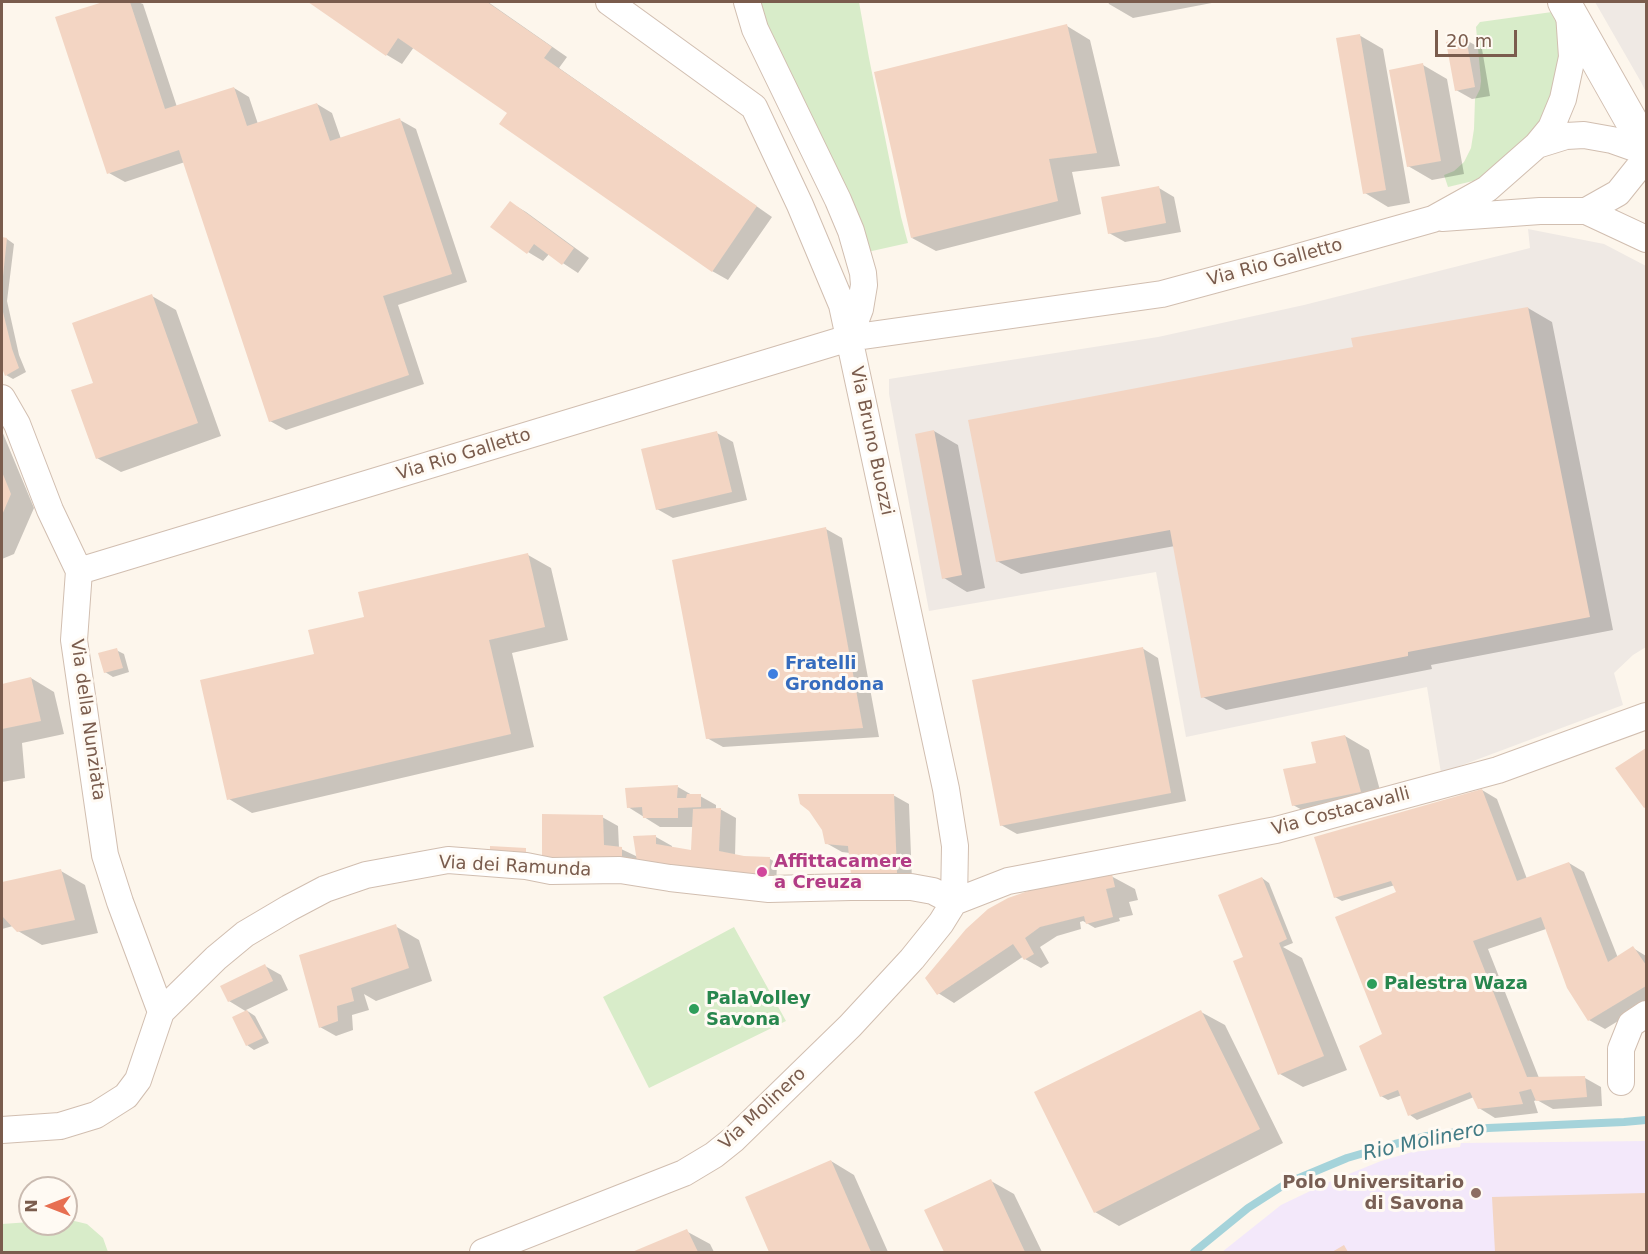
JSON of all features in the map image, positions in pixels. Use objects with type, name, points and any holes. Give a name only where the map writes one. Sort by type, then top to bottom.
[{"type":"street","points":[[609,2],[754,107],[800,205],[842,305],[849,338]]},
{"type":"street","points":[[747,2],[755,29],[851,231],[863,273],[864,285],[860,309],[849,338]]},
{"type":"street","points":[[1567,7],[1647,147]]},
{"type":"street","name":"Via Rio Galletto","points":[[79,570],[849,338],[1162,294],[1433,219],[1487,189],[1537,145],[1551,128],[1563,99],[1572,57],[1567,7]]},
{"type":"street","points":[[1537,145],[1566,136],[1584,135],[1612,140],[1647,152]]},
{"type":"street","points":[[1586,211],[1618,193],[1647,158]]},
{"type":"street","points":[[1433,219],[1540,211],[1586,211],[1647,238]]},
{"type":"street","name":"Via Bruno Buozzi","points":[[849,338],[946,789],[955,846],[954,902]]},
{"type":"street","name":"Via della Nunziata","points":[[2,398],[17,424],[51,510],[79,570],[74,640],[105,855],[161,1012]]},
{"type":"street","name":"Via Costacavalli","points":[[954,902],[1008,881],[1028,876],[1276,830],[1498,770],[1647,716]]},
{"type":"street","name":"Via dei Ramunda","points":[[2,1130],[60,1126],[96,1115],[126,1096],[138,1080],[161,1012],[192,981],[245,934],[326,889],[366,875],[448,860],[526,866],[551,871],[620,870],[769,890],[851,887],[911,888],[933,891],[954,902]]},
{"type":"street","name":"Via Molinero","points":[[483,1252],[684,1173],[714,1155],[734,1139],[850,1026],[912,959],[954,902]]},
{"type":"street","points":[[1621,1082],[1621,1049],[1631,1024],[1647,1014]]},
{"type":"shaded area","points":[[1595,2],[1646,2],[1646,92],[1641,82]]},
{"type":"shaded area","points":[[1528,229],[1604,244],[1646,266],[1646,647],[1633,655],[1614,673],[1623,705],[1441,773],[1427,687],[1186,737],[1156,572],[929,611],[889,394],[889,379],[1158,337],[1304,305],[1530,248]]},
{"type":"shaded area","name":"Polo Universitario di Savona","points":[[1646,1141],[1646,1252],[1222,1252],[1281,1205],[1329,1182],[1381,1161],[1412,1152],[1460,1147],[1461,1143]]},
{"type":"green space","points":[[755,2],[859,2],[908,243],[863,253]]},
{"type":"green space","points":[[1552,12],[1556,16],[1559,44],[1558,88],[1547,115],[1528,143],[1497,169],[1473,181],[1448,187],[1444,175],[1454,171],[1464,162],[1471,148],[1475,99],[1481,81],[1476,27],[1480,22]]},
{"type":"green space","name":"PalaVolley Savona","points":[[734,927],[786,1021],[649,1088],[603,997]]},
{"type":"green space","points":[[78,1222],[87,1224],[103,1238],[108,1252],[2,1252],[2,1224],[18,1223],[18,1236],[78,1236]]},
{"type":"building","points":[[103,2],[130,2],[165,109],[234,87],[247,126],[317,103],[330,141],[400,118],[452,274],[383,296],[409,375],[269,422],[179,150],[107,174],[55,17]]},
{"type":"building","points":[[308,2],[487,2],[552,47],[544,58],[757,206],[712,272],[499,124],[507,113],[398,38],[386,56]]},
{"type":"building","points":[[1067,24],[1097,153],[1049,159],[1058,201],[911,238],[874,72]]},
{"type":"building","points":[[1360,34],[1386,190],[1363,194],[1336,38]]},
{"type":"building","points":[[1466,38],[1475,87],[1455,91],[1446,42]]},
{"type":"building","points":[[1423,63],[1441,161],[1407,167],[1389,70]]},
{"type":"building","points":[[1159,186],[1166,223],[1108,234],[1101,197]]},
{"type":"building","points":[[510,201],[574,248],[562,265],[534,244],[527,254],[490,227]]},
{"type":"building","points":[[2,237],[7,238],[3,276],[2,275]]},
{"type":"building","points":[[152,294],[198,423],[96,459],[71,390],[93,383],[72,323]]},
{"type":"building","points":[[1528,307],[1590,617],[1408,652],[1408,656],[1201,698],[1170,530],[996,562],[968,420],[1353,347],[1351,338]]},
{"type":"building","points":[[2,308],[19,368],[5,376],[2,368]]},
{"type":"building","points":[[934,430],[962,575],[942,579],[915,434]]},
{"type":"building","points":[[717,431],[732,492],[656,510],[641,449]]},
{"type":"building","points":[[2,472],[11,494],[2,515]]},
{"type":"building","name":"Fratelli Grondona","points":[[826,527],[863,728],[706,739],[672,560]]},
{"type":"building","points":[[528,553],[545,627],[489,640],[511,734],[227,800],[200,680],[314,654],[308,630],[364,617],[358,592]]},
{"type":"building","points":[[1143,647],[1171,793],[1000,826],[972,680]]},
{"type":"building","points":[[117,648],[123,668],[104,673],[98,653]]},
{"type":"building","points":[[31,677],[41,721],[2,729],[2,684]]},
{"type":"building","points":[[1345,735],[1361,792],[1292,806],[1283,769],[1316,763],[1311,742]]},
{"type":"building","points":[[1646,748],[1646,807],[1644,808],[1615,768]]},
{"type":"building","points":[[678,785],[677,798],[686,798],[687,794],[701,794],[701,807],[678,808],[678,818],[643,818],[642,807],[627,808],[625,788]]},
{"type":"building","points":[[1482,789],[1517,881],[1569,862],[1608,962],[1633,946],[1646,965],[1646,986],[1588,1021],[1567,988],[1541,917],[1473,941],[1527,1077],[1585,1076],[1587,1097],[1536,1101],[1531,1089],[1519,1092],[1523,1104],[1478,1109],[1470,1092],[1408,1116],[1398,1090],[1380,1097],[1359,1046],[1382,1034],[1335,917],[1396,892],[1391,881],[1334,898],[1314,837]]},
{"type":"building","points":[[798,794],[894,794],[897,873],[851,875],[848,846],[825,844],[822,830],[809,811],[800,804]]},
{"type":"building","points":[[721,808],[719,851],[744,856],[770,857],[769,885],[638,868],[633,836],[656,835],[656,844],[691,850],[693,809]]},
{"type":"building","points":[[542,814],[603,815],[604,845],[622,847],[622,863],[542,859]]},
{"type":"building","points":[[490,846],[526,848],[526,860],[490,860]]},
{"type":"building","points":[[61,869],[75,920],[17,932],[2,916],[2,882]]},
{"type":"building","points":[[1112,874],[1115,887],[1106,889],[1113,917],[1086,924],[1084,916],[1040,927],[1025,938],[1034,954],[1024,960],[1013,944],[937,995],[925,978],[966,929],[988,909],[1008,898],[1031,890]]},
{"type":"building","points":[[1262,877],[1287,939],[1279,943],[1324,1056],[1278,1075],[1233,961],[1243,957],[1218,895]]},
{"type":"building","points":[[396,924],[409,968],[351,988],[354,1001],[337,1006],[338,1021],[319,1028],[299,955]]},
{"type":"building","points":[[265,964],[273,981],[228,1002],[220,986]]},
{"type":"building","points":[[247,1010],[263,1038],[246,1046],[232,1017]]},
{"type":"building","points":[[1201,1010],[1260,1129],[1094,1213],[1034,1092]]},
{"type":"building","points":[[831,1160],[871,1252],[769,1252],[745,1197]]},
{"type":"building","points":[[991,1179],[1025,1252],[944,1252],[924,1210]]},
{"type":"building","points":[[1646,1193],[1646,1252],[1495,1252],[1492,1197]]},
{"type":"building","points":[[687,1229],[698,1252],[632,1252]]},
{"type":"building","points":[[1344,1245],[1348,1252],[1332,1252]]},
{"type":"waterway","name":"Rio Molinero","points":[[1194,1252],[1248,1208],[1287,1183],[1347,1158],[1427,1136],[1488,1128],[1646,1120]]},
{"type":"place","name":"Fratelli Grondona","points":[[773,674]]},
{"type":"place","name":"Affittacamere a Creuza","points":[[762,872]]},
{"type":"place","name":"Palestra Waza","points":[[1372,984]]},
{"type":"place","name":"PalaVolley Savona","points":[[694,1009]]},
{"type":"place","name":"Polo Universitario di Savona","points":[[1476,1193]]}]
